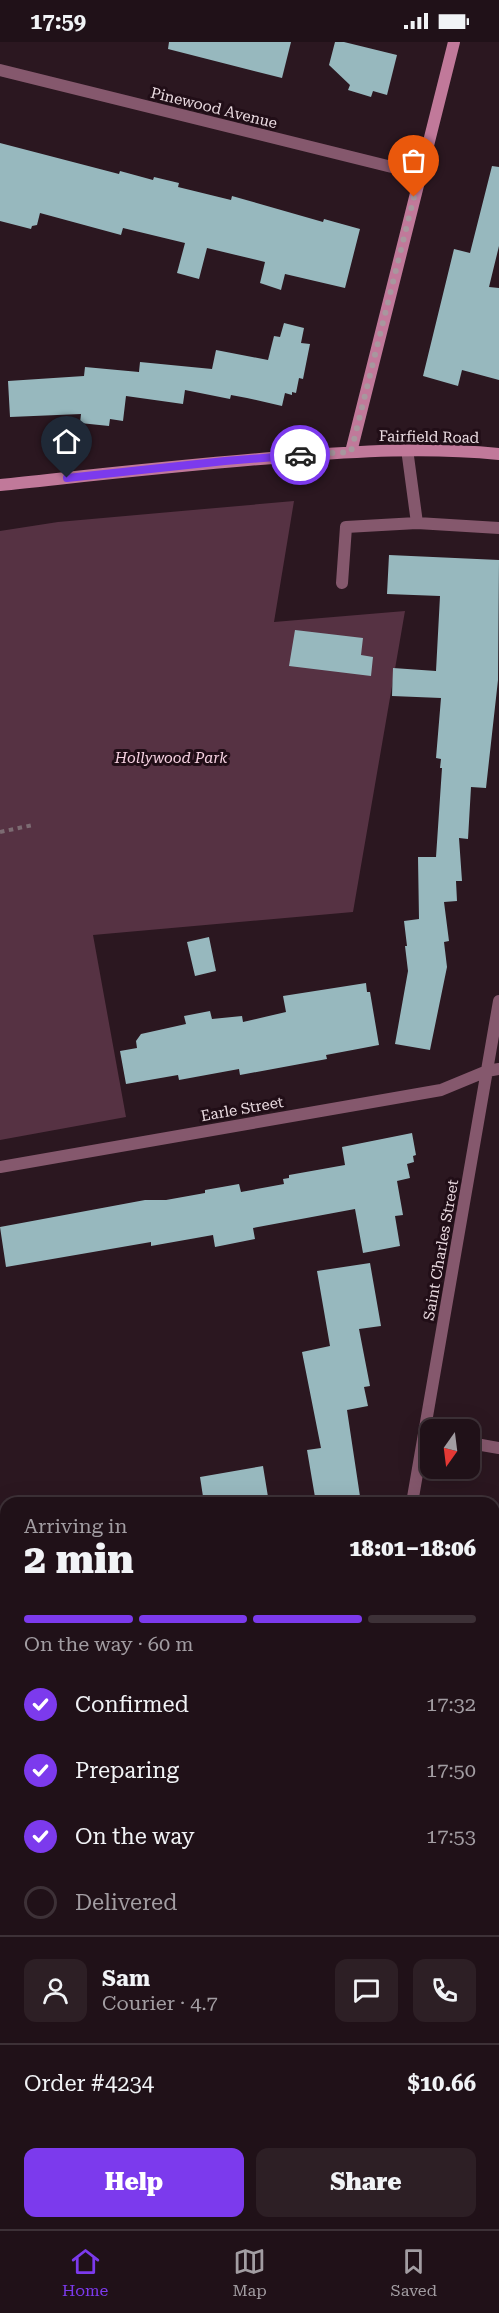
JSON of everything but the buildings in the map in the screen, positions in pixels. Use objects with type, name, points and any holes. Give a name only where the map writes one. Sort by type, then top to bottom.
[{"type":"street","points":[[351,452],[454,42]]},
{"type":"street","name":"Pinewood Avenue","points":[[0,70],[420,174]]},
{"type":"street","points":[[407,449],[417,523]]},
{"type":"street","name":"Fairfield Road","points":[[0,485],[225,461],[351,452],[452,449],[499,454]]},
{"type":"street","points":[[342,583],[345,527],[417,523],[499,528]]},
{"type":"street","name":"Saint Charles Street","points":[[431,1419],[493,1070],[499,1001]]},
{"type":"street","name":"Earle Street","points":[[0,1167],[441,1090],[493,1070]]},
{"type":"street","points":[[480,1445],[499,1448]]},
{"type":"street","name":"Saint Charles Street","points":[[413,1497],[420,1470]]},
{"type":"path","points":[[0,832],[33,825]]},
{"type":"green space","name":"Hollywood Park","points":[[294,501],[274,622],[405,611],[353,912],[93,935],[126,1117],[0,1140],[0,531],[58,522]]},
{"type":"way so far","points":[[300,455],[351,452],[414,197]]},
{"type":"route","points":[[67,478],[300,455]]}]
